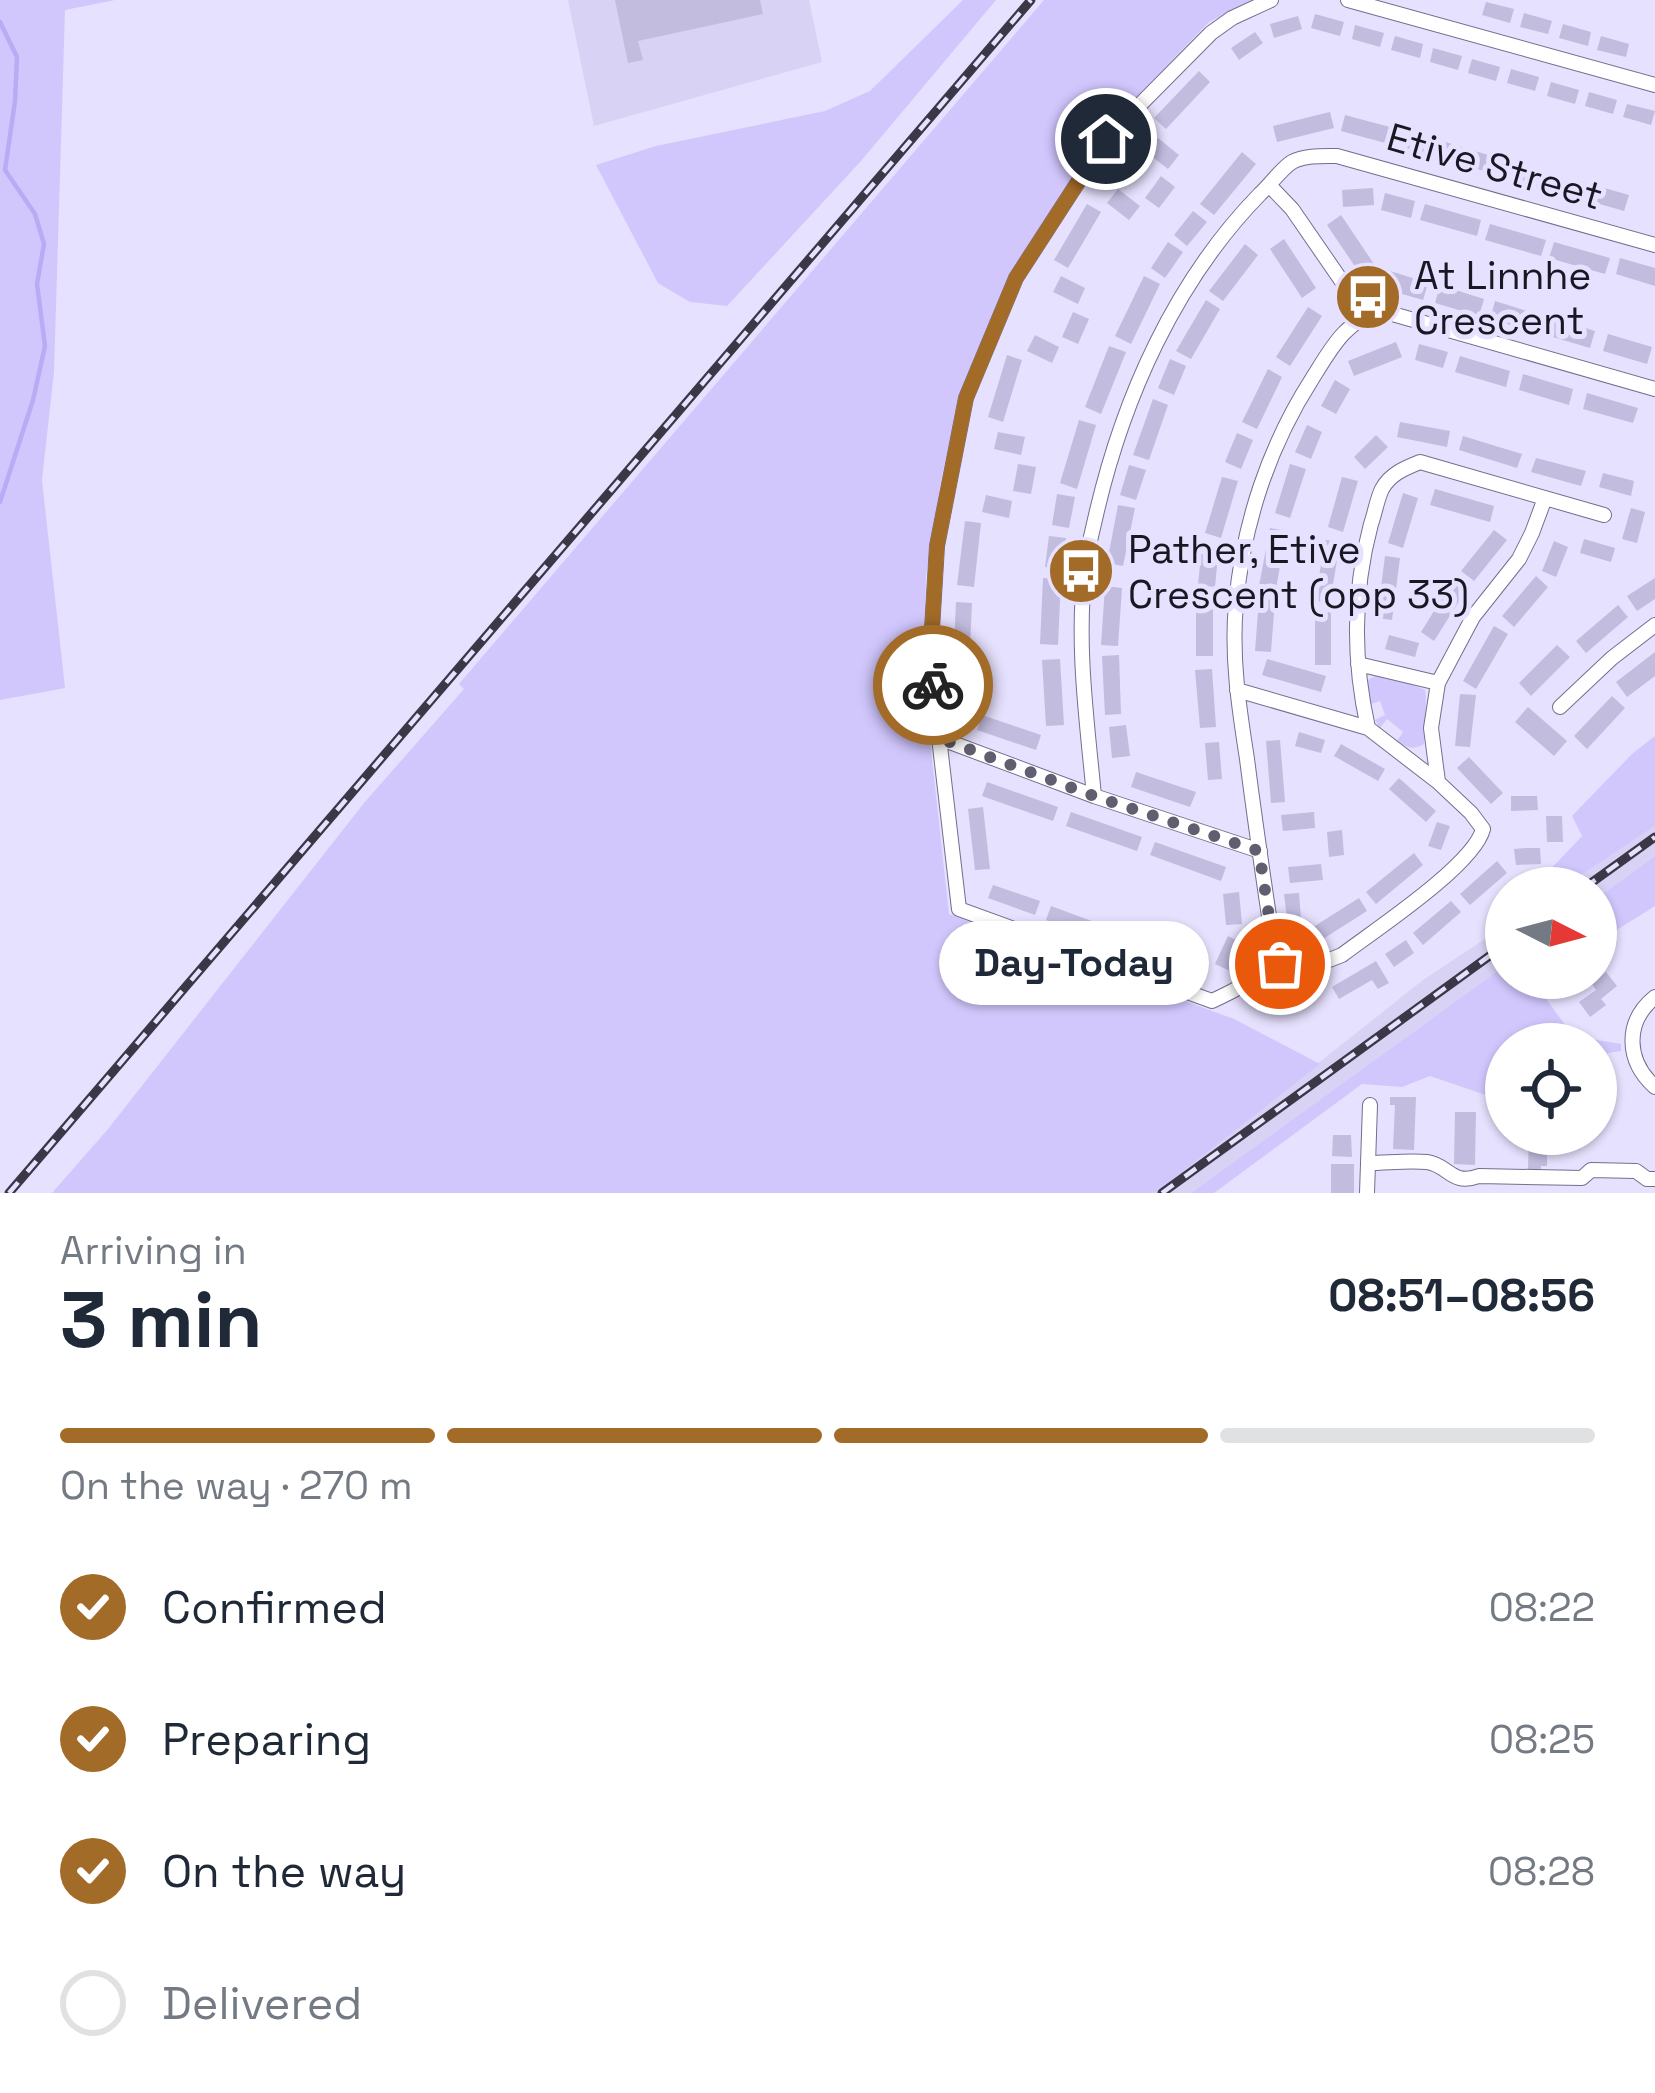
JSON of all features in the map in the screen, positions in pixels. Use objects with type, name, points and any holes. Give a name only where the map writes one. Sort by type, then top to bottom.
[{"type":"street","points":[[1271,0],[1210,33],[1106,139],[1016,278],[966,398],[937,546],[932,629],[933,686],[959,910],[1212,1001],[1246,985],[1266,956],[1270,923],[1237,690],[1236,606],[1242,555],[1279,436],[1345,329],[1365,315],[1382,311],[1655,389]]},
{"type":"street","points":[[1348,0],[1655,85]]},
{"type":"street","name":"Etive Street","points":[[1269,185],[1293,162],[1337,156],[1655,245]]},
{"type":"street","points":[[1094,796],[1082,672],[1085,564],[1124,416],[1165,326],[1216,246],[1269,185],[1292,208],[1365,315]]},
{"type":"street","points":[[1368,728],[1360,692],[1357,608],[1364,551],[1381,490],[1389,479],[1420,462],[1604,515]]},
{"type":"street","points":[[1438,782],[1431,728],[1438,683],[1473,617],[1519,559],[1545,498]]},
{"type":"street","points":[[1560,707],[1655,625]]},
{"type":"street","points":[[1358,664],[1438,683]]},
{"type":"street","points":[[1237,690],[1368,728],[1438,782],[1483,829],[1480,841],[1456,867],[1342,955],[1307,965],[1280,964],[1266,956]]},
{"type":"street","points":[[939,738],[1259,851]]},
{"type":"street","points":[[1655,997],[1638,1016],[1630,1043],[1633,1060],[1655,1087]]},
{"type":"street","points":[[1367,1193],[1370,1105]]},
{"type":"street","points":[[1368,1163],[1432,1162],[1456,1179],[1582,1178],[1592,1170],[1636,1172],[1655,1179]]},
{"type":"shaded area","points":[[0,0],[115,0],[65,10],[54,372],[42,480],[65,688],[0,700]]},
{"type":"shaded area","points":[[568,0],[809,0],[822,62],[594,126]]},
{"type":"shaded area","points":[[963,0],[996,0],[861,161],[727,306],[690,302],[658,283],[596,165],[656,146],[825,111],[870,91]]},
{"type":"shaded area","points":[[1044,0],[1253,0],[1209,22],[1109,125],[1008,277],[960,396],[926,577],[924,686],[949,914],[1234,1019],[1320,1064],[1155,1193],[52,1193],[108,1129],[364,803],[464,689],[459,684]]},
{"type":"shaded area","points":[[1394,677],[1425,690],[1424,744],[1410,747],[1397,741],[1403,732],[1387,719],[1380,728],[1375,720],[1385,715],[1380,701],[1369,705],[1368,680]]},
{"type":"shaded area","points":[[1655,736],[1655,826],[1594,867],[1553,867],[1582,836],[1572,816]]},
{"type":"shaded area","points":[[1655,826],[1655,856],[1617,884],[1617,867],[1594,867]]},
{"type":"shaded area","points":[[1655,856],[1655,906],[1617,930],[1617,884]]},
{"type":"shaded area","points":[[1485,939],[1485,980],[1191,1193],[1155,1193],[1423,980]]},
{"type":"shaded area","points":[[1485,980],[1485,999],[1546,999],[1564,1023],[1485,1023],[1485,1095],[1430,1076],[1402,1087],[1362,1084],[1214,1193],[1191,1193]]},
{"type":"building","points":[[615,0],[760,0],[763,14],[638,41],[643,60],[628,63]]},
{"type":"building","points":[[1486,2],[1514,9],[1510,23],[1482,15]]},
{"type":"building","points":[[1524,13],[1552,21],[1548,34],[1520,27]]},
{"type":"building","points":[[1315,14],[1344,22],[1340,36],[1311,28]]},
{"type":"building","points":[[1298,16],[1302,29],[1274,38],[1270,24]]},
{"type":"building","points":[[1563,24],[1591,32],[1588,46],[1559,38]]},
{"type":"building","points":[[1355,25],[1384,33],[1380,47],[1352,39]]},
{"type":"building","points":[[1255,32],[1263,43],[1239,60],[1231,48]]},
{"type":"building","points":[[1395,36],[1423,44],[1420,58],[1391,50]]},
{"type":"building","points":[[1601,36],[1629,44],[1626,57],[1597,50]]},
{"type":"building","points":[[1433,48],[1462,56],[1458,70],[1430,62]]},
{"type":"building","points":[[1472,59],[1500,67],[1496,81],[1468,73]]},
{"type":"building","points":[[1511,69],[1539,77],[1535,91],[1507,83]]},
{"type":"building","points":[[1199,71],[1210,82],[1166,129],[1154,118]]},
{"type":"building","points":[[1551,82],[1579,90],[1575,104],[1547,96]]},
{"type":"building","points":[[1589,92],[1617,100],[1613,114],[1585,106]]},
{"type":"building","points":[[1627,104],[1655,111],[1651,125],[1623,117]]},
{"type":"building","points":[[1330,112],[1334,128],[1277,142],[1273,126]]},
{"type":"building","points":[[1345,115],[1431,138],[1426,154],[1341,131]]},
{"type":"building","points":[[1158,138],[1179,155],[1168,169],[1146,152]]},
{"type":"building","points":[[1442,141],[1498,158],[1494,174],[1437,157]]},
{"type":"building","points":[[1242,152],[1256,164],[1214,215],[1200,204]]},
{"type":"building","points":[[1506,160],[1563,177],[1558,193],[1502,177]]},
{"type":"building","points":[[1161,176],[1175,187],[1159,208],[1145,198]]},
{"type":"building","points":[[1573,179],[1629,195],[1624,211],[1568,195]]},
{"type":"building","points":[[1373,188],[1374,205],[1343,207],[1342,190]]},
{"type":"building","points":[[1118,189],[1140,206],[1129,220],[1107,203]]},
{"type":"building","points":[[1385,193],[1415,201],[1411,218],[1381,210]]},
{"type":"building","points":[[1087,204],[1101,212],[1068,268],[1054,260]]},
{"type":"building","points":[[1425,204],[1481,220],[1477,236],[1420,220]]},
{"type":"building","points":[[1193,211],[1207,222],[1187,246],[1174,235]]},
{"type":"building","points":[[1341,215],[1374,264],[1360,274],[1327,225]]},
{"type":"building","points":[[1490,224],[1546,240],[1541,256],[1485,240]]},
{"type":"building","points":[[1284,239],[1316,288],[1302,298],[1270,249]]},
{"type":"building","points":[[1168,242],[1183,252],[1165,278],[1151,268]]},
{"type":"building","points":[[1554,242],[1610,258],[1605,274],[1549,258]]},
{"type":"building","points":[[1245,244],[1258,255],[1223,301],[1209,291]]},
{"type":"building","points":[[1620,258],[1655,268],[1655,286],[1616,274]]},
{"type":"building","points":[[1384,269],[1428,283],[1423,300],[1378,287]]},
{"type":"building","points":[[1061,276],[1085,288],[1078,304],[1053,292]]},
{"type":"building","points":[[1144,276],[1160,284],[1131,344],[1115,336]]},
{"type":"building","points":[[1440,285],[1484,299],[1479,316],[1435,303]]},
{"type":"building","points":[[1206,300],[1220,309],[1191,359],[1176,351]]},
{"type":"building","points":[[1495,301],[1540,315],[1535,332],[1490,319]]},
{"type":"building","points":[[1308,307],[1322,316],[1290,366],[1276,357]]},
{"type":"building","points":[[1073,312],[1089,319],[1078,344],[1062,337]]},
{"type":"building","points":[[1551,317],[1595,331],[1590,348],[1546,335]]},
{"type":"building","points":[[1608,334],[1652,347],[1647,364],[1603,351]]},
{"type":"building","points":[[1035,335],[1059,347],[1052,363],[1027,351]]},
{"type":"building","points":[[1396,342],[1402,357],[1354,376],[1348,361]]},
{"type":"building","points":[[1419,344],[1448,352],[1443,368],[1415,360]]},
{"type":"building","points":[[1109,346],[1126,352],[1101,414],[1085,407]]},
{"type":"building","points":[[1007,355],[1022,360],[1003,422],[988,417]]},
{"type":"building","points":[[1460,356],[1510,371],[1506,387],[1455,372]]},
{"type":"building","points":[[1170,359],[1186,366],[1174,395],[1158,388]]},
{"type":"building","points":[[1268,369],[1282,377],[1257,429],[1242,422]]},
{"type":"building","points":[[1523,374],[1573,389],[1569,405],[1519,390]]},
{"type":"building","points":[[1335,380],[1350,389],[1336,414],[1321,406]]},
{"type":"building","points":[[1587,393],[1638,408],[1633,423],[1583,409]]},
{"type":"building","points":[[1153,399],[1168,405],[1149,460],[1133,455]]},
{"type":"building","points":[[1079,420],[1096,425],[1077,489],[1060,483]]},
{"type":"building","points":[[1400,422],[1450,431],[1447,447],[1397,437]]},
{"type":"building","points":[[1307,425],[1322,432],[1311,459],[1295,452]]},
{"type":"building","points":[[998,432],[1025,437],[1021,455],[994,449]]},
{"type":"building","points":[[1237,433],[1253,440],[1241,469],[1225,462]]},
{"type":"building","points":[[1376,435],[1388,447],[1365,469],[1354,457]]},
{"type":"building","points":[[1463,436],[1522,454],[1517,468],[1459,450]]},
{"type":"building","points":[[1536,458],[1586,471],[1581,486],[1531,472]]},
{"type":"building","points":[[1018,464],[1036,467],[1031,494],[1013,491]]},
{"type":"building","points":[[1290,464],[1306,469],[1290,518],[1275,513]]},
{"type":"building","points":[[1129,465],[1146,470],[1136,500],[1120,495]]},
{"type":"building","points":[[1603,473],[1634,481],[1631,496],[1599,487]]},
{"type":"building","points":[[1222,477],[1238,481],[1221,538],[1205,533]]},
{"type":"building","points":[[1342,477],[1358,481],[1343,532],[1328,527]]},
{"type":"building","points":[[1435,489],[1494,506],[1490,522],[1430,505]]},
{"type":"building","points":[[1403,493],[1418,498],[1403,548],[1388,543]]},
{"type":"building","points":[[1057,494],[1075,497],[1069,528],[1052,525]]},
{"type":"building","points":[[986,495],[1012,501],[1009,518],[982,512]]},
{"type":"building","points":[[1118,505],[1135,508],[1123,566],[1107,563]]},
{"type":"building","points":[[1631,508],[1645,512],[1637,543],[1622,539]]},
{"type":"building","points":[[965,521],[981,523],[974,587],[957,585]]},
{"type":"building","points":[[1270,528],[1286,531],[1276,589],[1259,586]]},
{"type":"building","points":[[1494,530],[1507,540],[1474,581],[1461,571]]},
{"type":"building","points":[[1049,536],[1066,538],[1063,569],[1045,567]]},
{"type":"building","points":[[1584,539],[1615,548],[1611,562],[1580,553]]},
{"type":"building","points":[[1325,540],[1340,542],[1330,603],[1315,601]]},
{"type":"building","points":[[1554,541],[1568,547],[1556,577],[1542,571]]},
{"type":"building","points":[[1201,554],[1218,556],[1215,587],[1198,585]]},
{"type":"building","points":[[1385,556],[1400,558],[1392,620],[1377,618]]},
{"type":"building","points":[[1536,576],[1548,587],[1514,627],[1502,616]]},
{"type":"building","points":[[1043,578],[1061,579],[1058,645],[1040,644]]},
{"type":"building","points":[[1655,578],[1655,599],[1637,611],[1627,596]]},
{"type":"building","points":[[1454,579],[1468,587],[1434,641],[1421,632]]},
{"type":"building","points":[[1105,586],[1122,588],[1118,646],[1101,645]]},
{"type":"building","points":[[1196,597],[1213,597],[1213,656],[1196,656]]},
{"type":"building","points":[[1259,599],[1275,600],[1271,652],[1255,651]]},
{"type":"building","points":[[956,602],[972,603],[969,667],[953,666]]},
{"type":"building","points":[[1618,605],[1628,617],[1586,653],[1576,641]]},
{"type":"building","points":[[1315,612],[1331,612],[1331,665],[1315,665]]},
{"type":"building","points":[[1494,626],[1508,634],[1476,689],[1463,681]]},
{"type":"building","points":[[1389,635],[1419,643],[1415,657],[1385,649]]},
{"type":"building","points":[[1557,645],[1570,657],[1531,696],[1519,683]]},
{"type":"building","points":[[1655,652],[1655,676],[1627,697],[1616,682]]},
{"type":"building","points":[[1119,655],[1121,714],[1105,715],[1102,656]]},
{"type":"building","points":[[1060,659],[1064,725],[1046,726],[1042,660]]},
{"type":"building","points":[[1267,659],[1326,676],[1321,692],[1262,675]]},
{"type":"building","points":[[1212,669],[1216,727],[1200,728],[1195,670]]},
{"type":"building","points":[[969,678],[971,704],[954,705],[953,679]]},
{"type":"building","points":[[1460,694],[1476,695],[1470,747],[1455,746]]},
{"type":"building","points":[[1612,696],[1625,708],[1587,749],[1574,736]]},
{"type":"building","points":[[1528,707],[1567,741],[1554,756],[1515,722]]},
{"type":"building","points":[[982,715],[1041,735],[1036,750],[977,730]]},
{"type":"building","points":[[1126,725],[1130,756],[1112,758],[1109,727]]},
{"type":"building","points":[[1299,732],[1325,740],[1321,753],[1295,746]]},
{"type":"building","points":[[1280,740],[1285,802],[1271,803],[1266,741]]},
{"type":"building","points":[[1219,742],[1222,779],[1208,780],[1205,743]]},
{"type":"building","points":[[1341,744],[1385,769],[1378,781],[1334,756]]},
{"type":"building","points":[[1469,757],[1503,793],[1491,804],[1457,768]]},
{"type":"building","points":[[1136,772],[1196,792],[1190,807],[1131,787]]},
{"type":"building","points":[[1399,778],[1436,811],[1426,822],[1389,789]]},
{"type":"building","points":[[987,782],[1058,807],[1053,821],[982,796]]},
{"type":"building","points":[[1511,796],[1537,796],[1538,810],[1511,811]]},
{"type":"building","points":[[983,807],[990,869],[975,870],[968,809]]},
{"type":"building","points":[[1071,812],[1142,837],[1137,851],[1066,826]]},
{"type":"building","points":[[1314,812],[1315,828],[1283,831],[1281,815]]},
{"type":"building","points":[[1546,816],[1562,816],[1563,842],[1547,842]]},
{"type":"building","points":[[1437,822],[1450,826],[1441,850],[1428,846]]},
{"type":"building","points":[[1342,830],[1344,855],[1329,857],[1327,832]]},
{"type":"building","points":[[1155,842],[1226,867],[1221,881],[1150,855]]},
{"type":"building","points":[[1540,848],[1541,864],[1516,865],[1514,849]]},
{"type":"building","points":[[1414,853],[1423,865],[1376,904],[1366,892]]},
{"type":"building","points":[[1321,864],[1323,880],[1290,883],[1288,867]]},
{"type":"building","points":[[1485,872],[1485,892],[1470,905],[1460,894]]},
{"type":"building","points":[[993,885],[1040,901],[1035,915],[988,898]]},
{"type":"building","points":[[1239,892],[1242,924],[1226,925],[1223,894]]},
{"type":"building","points":[[1299,893],[1301,918],[1287,919],[1284,894]]},
{"type":"building","points":[[1359,898],[1367,911],[1315,944],[1307,931]]},
{"type":"building","points":[[1451,901],[1461,912],[1423,945],[1413,933]]},
{"type":"building","points":[[1051,906],[1146,941],[1141,955],[1046,920]]},
{"type":"building","points":[[1228,936],[1242,943],[1230,971],[1215,964]]},
{"type":"building","points":[[1406,940],[1414,953],[1394,967],[1385,954]]},
{"type":"building","points":[[1157,944],[1204,961],[1199,974],[1152,958]]},
{"type":"building","points":[[1376,961],[1389,983],[1378,989],[1372,980],[1339,999],[1332,987]]},
{"type":"building","points":[[1266,972],[1290,978],[1285,1000],[1261,994]]},
{"type":"building","points":[[1601,999],[1606,1005],[1590,1017],[1579,1002]]},
{"type":"building","points":[[1390,1097],[1416,1097],[1414,1150],[1393,1149],[1395,1105],[1390,1105]]},
{"type":"building","points":[[1455,1112],[1476,1112],[1475,1165],[1454,1164]]},
{"type":"building","points":[[1333,1135],[1351,1135],[1352,1157],[1332,1156]]},
{"type":"building","points":[[1528,1155],[1547,1155],[1547,1166],[1528,1169]]},
{"type":"building","points":[[1331,1164],[1354,1164],[1354,1193],[1331,1193]]},
{"type":"waterway","points":[[0,22],[17,57],[5,170],[35,214],[44,244],[37,284],[45,346],[0,502]]},
{"type":"railway","points":[[9,1193],[1031,0]]},
{"type":"railway","points":[[1613,867],[1655,837]]},
{"type":"railway","points":[[1162,1193],[1485,959]]},
{"type":"way so far","points":[[933,685],[939,738],[1259,851],[1270,923],[1266,956],[1280,964]]},
{"type":"place","name":"At Linnhe Crescent","points":[[1368,297]]},
{"type":"place","name":"Pather, Etive Crescent (opp 33)","points":[[1081,571]]},
{"type":"place","name":"Day-Today","points":[[1280,964]]},
{"type":"route","points":[[933,685],[937,546],[966,398],[1016,278],[1106,139]]}]
